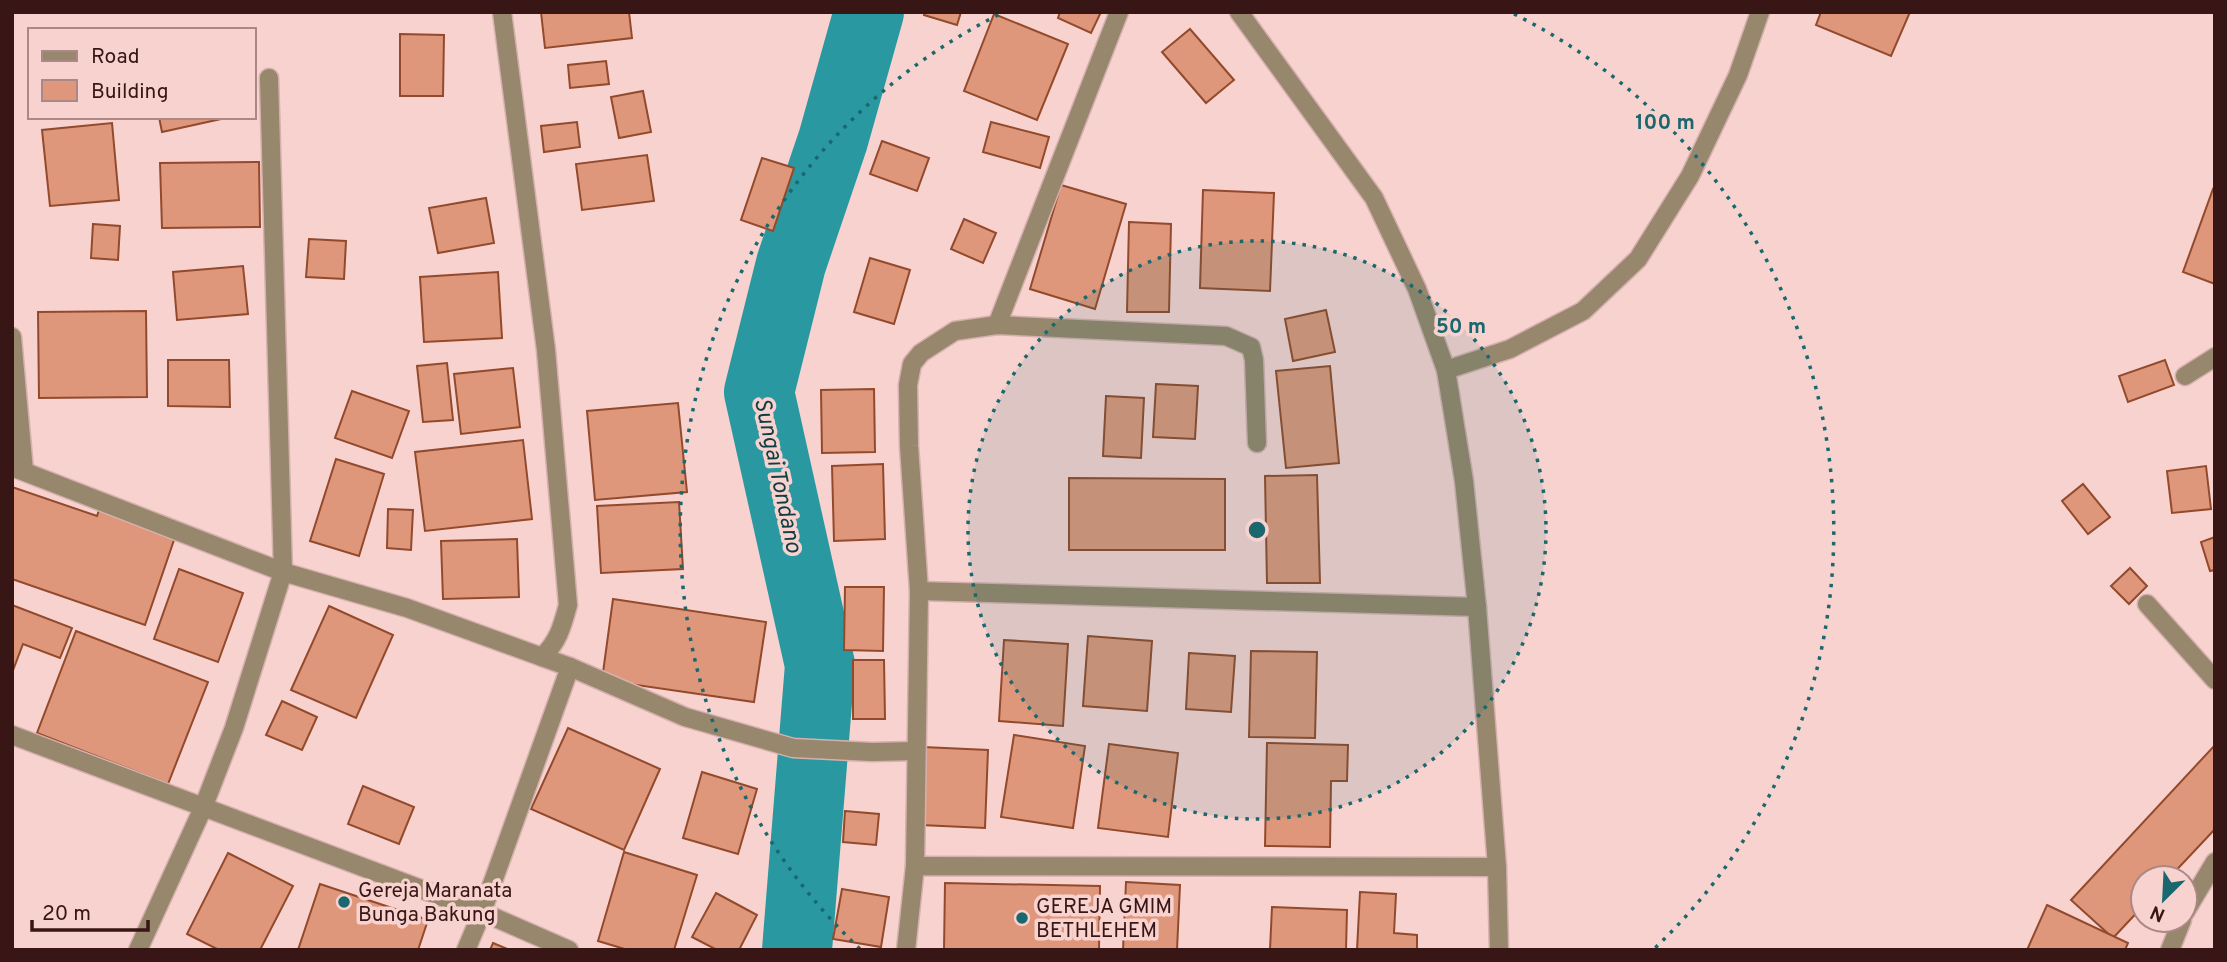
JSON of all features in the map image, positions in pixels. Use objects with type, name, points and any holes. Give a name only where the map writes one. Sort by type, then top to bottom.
[{"type":"street","points":[[502,12],[546,350],[568,606],[560,635],[553,647],[542,657]]},
{"type":"street","points":[[997,325],[1119,12]]},
{"type":"street","points":[[1240,12],[1374,198],[1418,289],[1446,370],[1464,481],[1477,607],[1497,867],[1499,950]]},
{"type":"street","points":[[1446,370],[1510,349],[1583,311],[1638,259],[1690,176],[1738,75],[1760,12]]},
{"type":"street","points":[[138,950],[203,808],[234,728],[284,572],[269,78]]},
{"type":"street","points":[[906,950],[915,866],[919,592],[909,446],[908,385],[912,364],[921,353],[955,331],[997,325],[1226,336],[1251,348],[1254,360],[1256,443]]},
{"type":"street","points":[[12,337],[18,469],[284,572],[407,608],[570,667],[685,717],[793,748],[916,751]]},
{"type":"street","points":[[2185,376],[2215,357]]},
{"type":"street","points":[[919,592],[1477,607]]},
{"type":"street","points":[[2147,604],[2215,680]]},
{"type":"street","points":[[466,950],[570,667]]},
{"type":"street","points":[[12,735],[482,912],[569,950]]},
{"type":"street","points":[[2199,889],[2215,862]]},
{"type":"street","points":[[915,866],[1497,867]]},
{"type":"building","points":[[541,12],[629,12],[632,38],[545,48]]},
{"type":"building","points":[[925,12],[961,12],[957,25],[924,15]]},
{"type":"building","points":[[1060,12],[1101,12],[1091,33],[1058,18]]},
{"type":"building","points":[[1821,12],[1910,12],[1891,56],[1816,25]]},
{"type":"building","points":[[994,14],[1068,44],[1037,120],[964,91]]},
{"type":"building","points":[[1190,29],[1234,80],[1206,103],[1162,52]]},
{"type":"building","points":[[400,34],[444,35],[443,96],[400,96]]},
{"type":"building","points":[[606,61],[609,84],[570,88],[568,65]]},
{"type":"building","points":[[643,91],[651,132],[619,138],[611,97]]},
{"type":"building","points":[[159,119],[221,119],[162,132]]},
{"type":"building","points":[[577,122],[580,147],[544,152],[541,126]]},
{"type":"building","points":[[991,122],[1049,137],[1040,168],[983,152]]},
{"type":"building","points":[[112,123],[119,200],[50,206],[42,130]]},
{"type":"building","points":[[882,141],[929,158],[917,191],[870,174]]},
{"type":"building","points":[[647,155],[654,201],[582,210],[576,164]]},
{"type":"building","points":[[762,158],[794,168],[773,231],[741,220]]},
{"type":"building","points":[[259,162],[260,227],[162,228],[160,163]]},
{"type":"building","points":[[1061,185],[1126,204],[1095,309],[1030,289]]},
{"type":"building","points":[[2213,189],[2215,190],[2215,284],[2183,272]]},
{"type":"building","points":[[1203,190],[1274,193],[1270,291],[1200,288]]},
{"type":"building","points":[[486,198],[494,243],[438,253],[429,208]]},
{"type":"building","points":[[964,219],[996,233],[983,263],[951,249]]},
{"type":"building","points":[[1129,222],[1171,224],[1169,312],[1127,312]]},
{"type":"building","points":[[93,224],[120,226],[118,260],[91,258]]},
{"type":"building","points":[[309,239],[346,241],[344,279],[306,277]]},
{"type":"building","points":[[870,258],[910,270],[894,324],[854,312]]},
{"type":"building","points":[[243,266],[248,314],[177,320],[173,272]]},
{"type":"building","points":[[498,272],[502,338],[424,342],[420,277]]},
{"type":"building","points":[[1326,310],[1335,352],[1293,361],[1285,319]]},
{"type":"building","points":[[146,311],[147,397],[39,398],[38,312]]},
{"type":"building","points":[[168,360],[229,360],[230,407],[168,406]]},
{"type":"building","points":[[2165,360],[2174,385],[2128,402],[2119,376]]},
{"type":"building","points":[[447,363],[453,420],[423,422],[417,366]]},
{"type":"building","points":[[1330,366],[1339,463],[1286,468],[1276,371]]},
{"type":"building","points":[[513,368],[520,427],[461,434],[454,374]]},
{"type":"building","points":[[1156,384],[1198,386],[1195,439],[1153,437]]},
{"type":"building","points":[[874,389],[875,452],[822,453],[821,390]]},
{"type":"building","points":[[352,391],[409,411],[392,458],[335,438]]},
{"type":"building","points":[[1106,396],[1144,398],[1141,458],[1103,456]]},
{"type":"building","points":[[678,403],[687,492],[595,500],[587,411]]},
{"type":"building","points":[[523,440],[532,519],[425,531],[415,452]]},
{"type":"building","points":[[336,459],[384,474],[359,556],[310,541]]},
{"type":"building","points":[[883,464],[885,539],[834,541],[832,466]]},
{"type":"building","points":[[2206,466],[2211,509],[2172,513],[2167,471]]},
{"type":"building","points":[[1317,475],[1320,583],[1267,583],[1265,476]]},
{"type":"building","points":[[1069,478],[1225,479],[1225,550],[1069,550]]},
{"type":"building","points":[[2083,484],[2110,517],[2088,534],[2062,501]]},
{"type":"building","points":[[12,487],[97,516],[100,507],[176,534],[145,625],[12,579]]},
{"type":"building","points":[[679,502],[683,569],[601,573],[597,506]]},
{"type":"building","points":[[388,509],[413,510],[411,550],[387,548]]},
{"type":"building","points":[[2215,537],[2215,570],[2210,571],[2201,542]]},
{"type":"building","points":[[517,539],[519,597],[443,599],[441,541]]},
{"type":"building","points":[[2130,568],[2147,586],[2129,604],[2111,586]]},
{"type":"building","points":[[179,569],[243,593],[218,662],[154,639]]},
{"type":"building","points":[[845,587],[884,587],[883,651],[844,650]]},
{"type":"building","points":[[613,599],[766,622],[754,702],[602,680]]},
{"type":"building","points":[[12,605],[72,628],[60,658],[23,644],[12,673]]},
{"type":"building","points":[[329,606],[393,635],[356,718],[291,690]]},
{"type":"building","points":[[76,631],[208,682],[168,784],[37,733]]},
{"type":"building","points":[[1088,636],[1152,641],[1147,711],[1083,706]]},
{"type":"building","points":[[1004,640],[1068,644],[1063,726],[999,721]]},
{"type":"building","points":[[1251,651],[1317,652],[1315,738],[1249,737]]},
{"type":"building","points":[[1189,653],[1235,656],[1231,712],[1186,709]]},
{"type":"building","points":[[853,660],[884,660],[885,719],[853,719]]},
{"type":"building","points":[[282,701],[317,717],[302,750],[266,735]]},
{"type":"building","points":[[568,728],[660,769],[624,850],[531,809]]},
{"type":"building","points":[[1014,735],[1085,746],[1073,828],[1001,817]]},
{"type":"building","points":[[1267,743],[1348,745],[1347,781],[1331,781],[1330,847],[1265,846]]},
{"type":"building","points":[[1109,744],[1178,753],[1168,837],[1098,828]]},
{"type":"building","points":[[2215,745],[2215,829],[2182,864],[2129,864],[2129,921],[2113,938],[2071,900]]},
{"type":"building","points":[[923,747],[988,750],[985,828],[921,825]]},
{"type":"building","points":[[702,772],[757,789],[738,854],[683,838]]},
{"type":"building","points":[[363,786],[414,807],[399,844],[348,824]]},
{"type":"building","points":[[845,811],[879,814],[876,845],[843,842]]},
{"type":"building","points":[[624,852],[697,875],[674,950],[628,950],[598,941]]},
{"type":"building","points":[[228,853],[293,886],[260,950],[219,950],[187,934]]},
{"type":"building","points":[[1126,882],[1180,885],[1177,950],[1123,950]]},
{"type":"building","name":"GEREJA GMIM BETHLEHEM","points":[[945,883],[1100,886],[1099,950],[944,950]]},
{"type":"building","name":"Gereja Maranata Bunga Bakung","points":[[320,884],[428,920],[418,950],[298,950]]},
{"type":"building","points":[[842,889],[889,897],[881,947],[833,939]]},
{"type":"building","points":[[1360,892],[1396,894],[1394,933],[1417,935],[1417,950],[1357,950]]},
{"type":"building","points":[[716,893],[757,915],[739,950],[717,950],[692,937]]},
{"type":"building","points":[[2047,905],[2128,943],[2125,950],[2027,950]]},
{"type":"building","points":[[1272,907],[1347,910],[1346,950],[1270,950]]},
{"type":"building","points":[[493,943],[510,950],[490,950]]},
{"type":"waterway","name":"Sungai Tondano","points":[[797,950],[820,665],[759,392],[791,264],[833,140],[869,12]]},
{"type":"place","name":"Gereja Maranata Bunga Bakung","points":[[344,902]]},
{"type":"place","name":"GEREJA GMIM BETHLEHEM","points":[[1022,918]]}]
